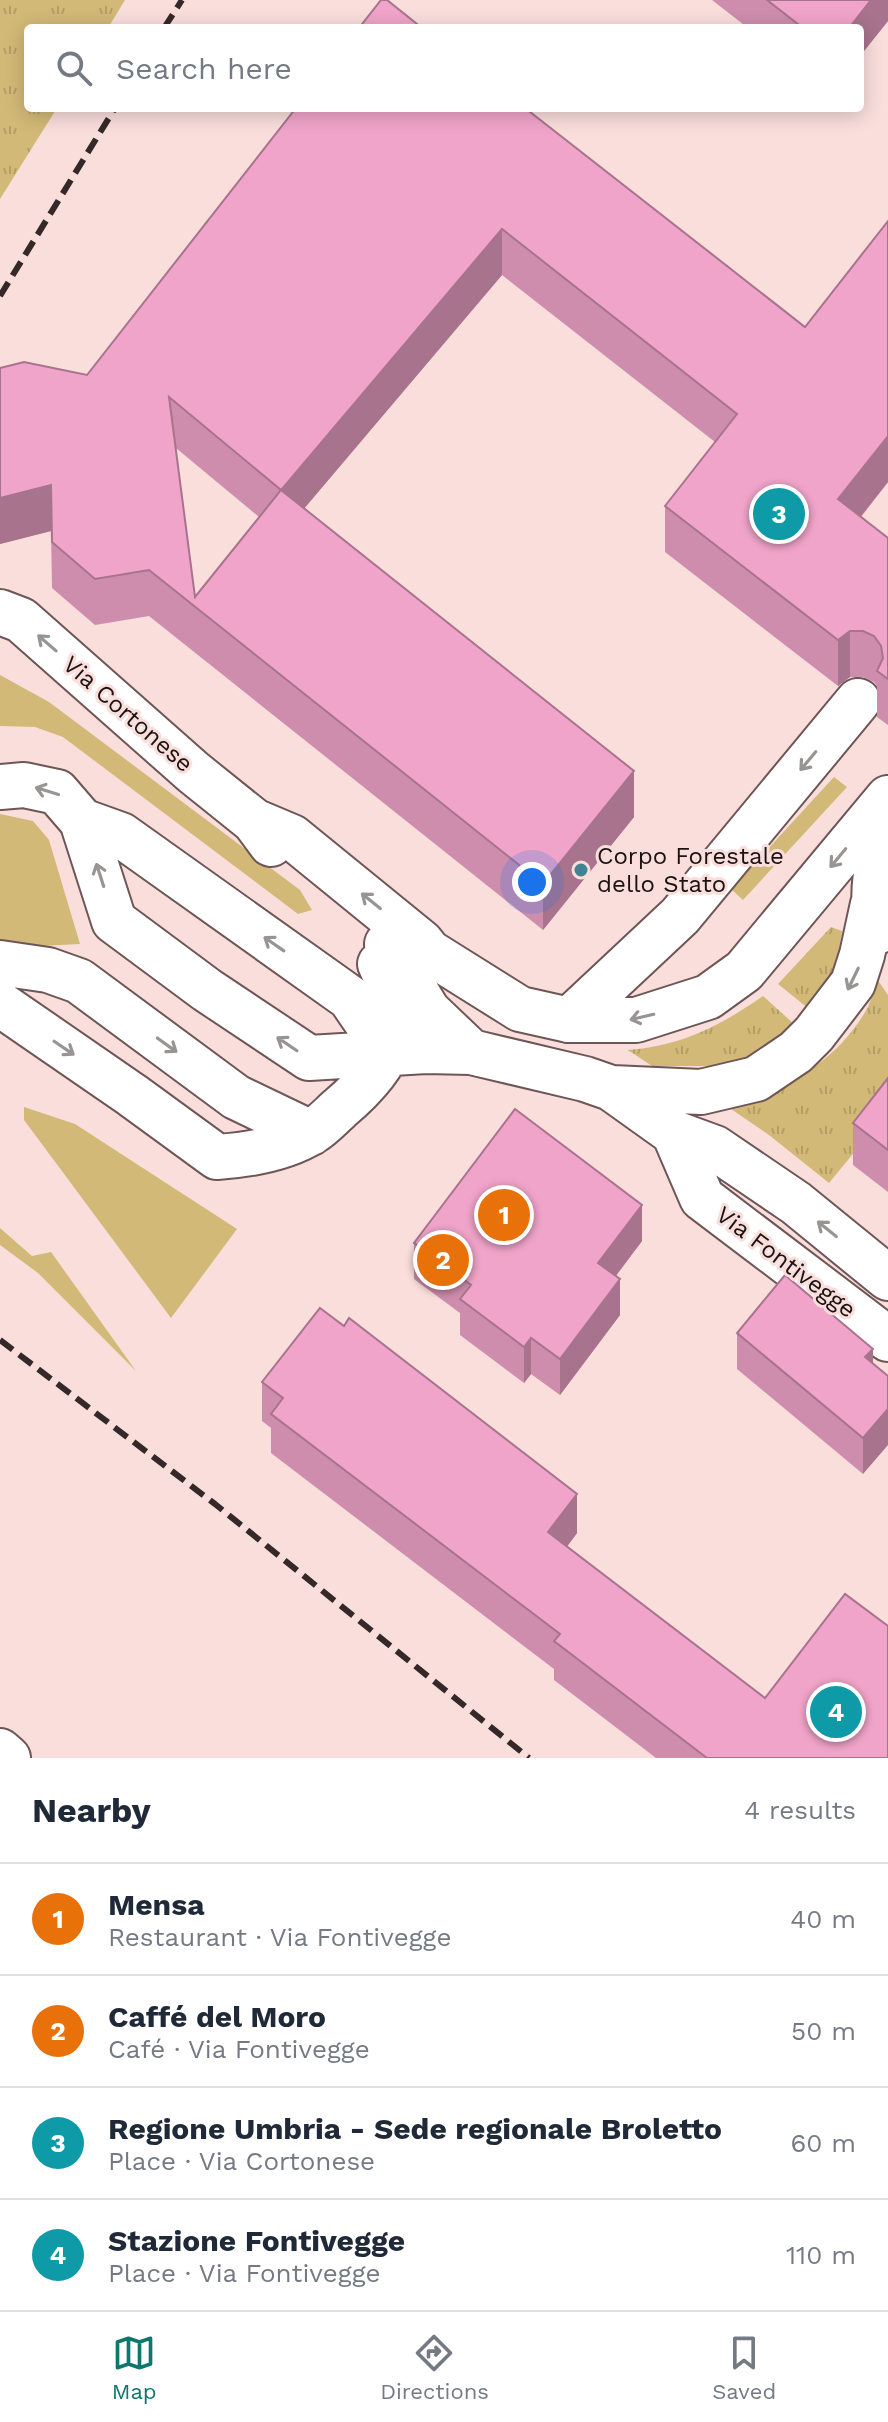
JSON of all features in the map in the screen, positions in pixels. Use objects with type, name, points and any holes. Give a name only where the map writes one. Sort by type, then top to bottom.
[{"type":"street","name":"Via Cortonese","points":[[0,612],[21,620],[193,772],[254,821],[279,855],[377,940],[412,951],[429,952]]},
{"type":"street","points":[[569,1020],[680,916],[858,701]]},
{"type":"street","points":[[0,787],[24,785],[57,792],[82,821],[121,835],[350,998],[389,1055]]},
{"type":"street","name":"Via Cortonese","points":[[254,821],[292,837],[421,942],[429,952],[520,1009],[569,1020],[636,1020],[708,997],[744,971],[888,798]]},
{"type":"street","points":[[611,1088],[701,1092],[756,1079],[796,1052],[814,1034],[853,983],[873,904],[877,860],[888,820]]},
{"type":"street","name":"Via Fontivegge","points":[[82,821],[114,921],[207,990],[309,1058],[426,1051],[471,1052],[611,1088],[674,1133],[715,1148],[738,1163],[796,1203],[888,1278]]},
{"type":"street","points":[[873,904],[878,937],[888,950]]},
{"type":"street","points":[[0,1004],[217,1157],[253,1154],[311,1133],[354,1096],[389,1055],[397,1018],[393,988],[377,940]]},
{"type":"street","points":[[377,940],[428,1011],[471,1052]]},
{"type":"street","points":[[0,963],[48,970],[79,981],[236,1097],[311,1133]]},
{"type":"street","name":"Via Fontivegge","points":[[674,1133],[702,1198],[888,1339]]},
{"type":"street","points":[[0,1751],[8,1758]]},
{"type":"green space","points":[[0,0],[125,0],[110,24],[24,24],[24,112],[54,112],[0,199]]},
{"type":"green space","points":[[0,675],[49,702],[300,890],[312,910],[298,914],[63,737],[35,727],[0,726]]},
{"type":"green space","points":[[834,777],[847,787],[743,900],[731,889]]},
{"type":"green space","points":[[0,814],[33,821],[49,840],[80,944],[0,948]]},
{"type":"green space","points":[[831,927],[842,931],[838,955],[828,981],[809,1009],[778,984]]},
{"type":"green space","points":[[877,979],[888,995],[888,1111],[829,1183],[728,1107],[787,1083],[821,1062],[837,1048],[864,1014]]},
{"type":"green space","points":[[763,996],[794,1024],[779,1041],[748,1057],[722,1066],[652,1066],[628,1050],[665,1044],[699,1033]]},
{"type":"green space","points":[[24,1107],[75,1124],[237,1229],[171,1318],[24,1120]]},
{"type":"green space","points":[[0,1228],[32,1256],[51,1252],[136,1371],[38,1273],[0,1245]]},
{"type":"building","points":[[381,0],[387,0],[417,24],[362,24]]},
{"type":"building","points":[[767,0],[871,0],[852,24],[798,24]]},
{"type":"building","points":[[293,112],[530,112],[805,327],[888,221],[888,436],[838,499],[888,538],[888,679],[877,671],[883,658],[881,646],[874,636],[863,631],[850,631],[838,640],[665,506],[737,414],[502,229],[281,490],[634,771],[543,884],[149,570],[95,579],[52,542],[51,485],[0,498],[0,368],[24,362],[87,375]],"holes":[[[169,397],[281,490],[195,597]]]},
{"type":"building","points":[[888,1078],[888,1150],[853,1123]]},
{"type":"building","points":[[515,1109],[642,1205],[598,1263],[620,1279],[560,1359],[531,1338],[524,1347],[460,1299],[471,1285],[414,1243]]},
{"type":"building","points":[[785,1275],[873,1349],[865,1357],[888,1376],[888,1409],[863,1438],[737,1333]]},
{"type":"building","points":[[320,1308],[344,1326],[349,1318],[577,1494],[548,1532],[765,1698],[845,1594],[888,1626],[888,1758],[707,1758],[554,1641],[560,1634],[271,1414],[283,1398],[262,1382]]},
{"type":"railway","points":[[167,24],[182,0]]},
{"type":"railway","points":[[0,296],[113,112]]},
{"type":"railway","points":[[0,1340],[215,1504],[529,1758]]},
{"type":"place","name":"Regione Umbria - Sede regionale Broletto","points":[[779,514]]},
{"type":"place","name":"Corpo Forestale dello Stato","points":[[581,870]]},
{"type":"place","name":"Mensa","points":[[504,1215]]},
{"type":"place","name":"Caffé del Moro","points":[[443,1260]]},
{"type":"place","name":"Stazione Fontivegge","points":[[836,1712]]}]
